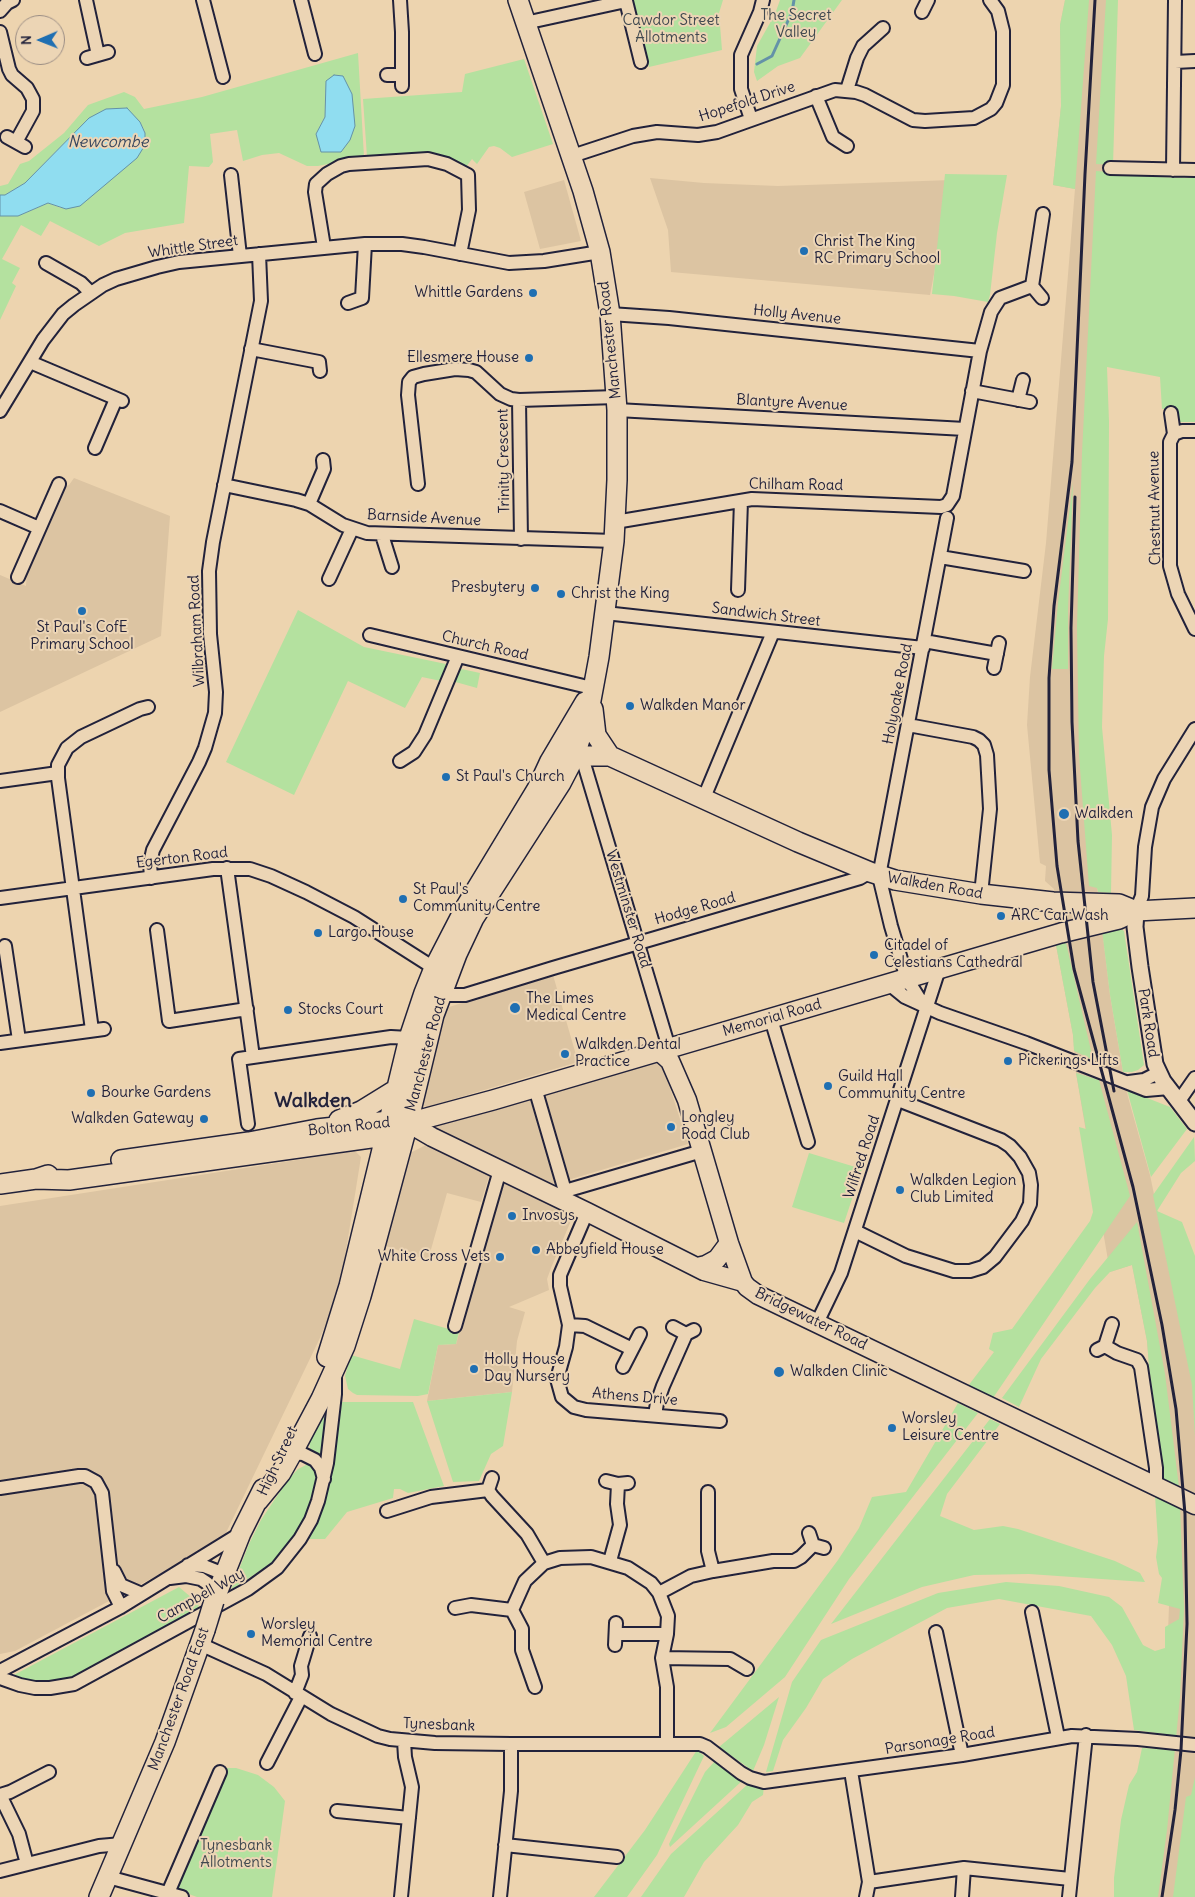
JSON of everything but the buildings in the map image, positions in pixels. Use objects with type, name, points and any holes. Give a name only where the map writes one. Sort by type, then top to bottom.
[{"type":"main road","name":"Manchester Road","points":[[408,1123],[431,1026],[457,954],[474,918],[578,758],[606,613],[614,541],[617,403],[610,314],[600,252],[572,156],[518,0]]},
{"type":"main road","name":"Manchester Road","points":[[387,1129],[414,1018],[434,968],[465,908],[537,789],[550,761],[592,690]]},
{"type":"main road","points":[[592,690],[596,735],[610,756]]},
{"type":"main road","name":"Walkden Road","points":[[537,789],[554,767],[578,758],[610,756],[703,800],[874,874],[913,884],[981,894],[1053,902],[1119,904],[1136,911],[1195,908]]},
{"type":"main road","points":[[1080,902],[1085,916],[1083,928]]},
{"type":"main road","name":"Memorial Road","points":[[408,1123],[666,1053],[771,1019],[939,969],[1119,919],[1136,911]]},
{"type":"main road","name":"Westminster Road","points":[[666,1053],[687,1100],[729,1243],[743,1282]]},
{"type":"main road","points":[[317,1129],[361,1111],[395,1090]]},
{"type":"main road","name":"Bolton Road","points":[[0,1184],[36,1179],[68,1180],[387,1129],[408,1123]]},
{"type":"main road","name":"Bridgewater Road","points":[[408,1123],[432,1137],[500,1170],[563,1195],[587,1212],[704,1271],[743,1282],[758,1295],[1195,1506]]},
{"type":"main road","name":"High Street","points":[[258,1501],[281,1473],[321,1399],[334,1370],[361,1296],[408,1123]]},
{"type":"main road","name":"Bolton Road","points":[[36,1179],[70,1168],[249,1142],[317,1129],[387,1129]]},
{"type":"main road","name":"High Street","points":[[258,1501],[269,1473],[326,1358],[336,1330],[349,1286],[387,1129]]},
{"type":"main road","points":[[697,1267],[717,1259],[729,1243]]},
{"type":"main road","name":"Manchester Road East","points":[[99,1897],[165,1742],[203,1637],[215,1596],[241,1532],[258,1501]]},
{"type":"street","points":[[0,11],[7,3],[13,0]]},
{"type":"street","points":[[86,0],[98,55]]},
{"type":"street","points":[[203,0],[223,77]]},
{"type":"street","points":[[301,0],[315,53]]},
{"type":"street","points":[[387,75],[402,81],[400,0]]},
{"type":"street","points":[[751,120],[741,90],[741,55],[760,12],[763,0]]},
{"type":"street","points":[[922,12],[928,0]]},
{"type":"street","name":"Hopefold Drive","points":[[572,156],[632,136],[657,132],[707,134],[829,91],[847,90],[865,95],[913,120],[974,118],[1001,105],[1003,85],[1002,31],[998,11],[990,0]]},
{"type":"street","points":[[1174,170],[1175,0]]},
{"type":"street","points":[[525,23],[626,1],[641,62]]},
{"type":"street","points":[[847,90],[857,58],[875,30]]},
{"type":"street","points":[[0,32],[9,69],[12,75],[27,88],[33,99],[33,111],[16,142]]},
{"type":"street","points":[[1175,62],[1195,61]]},
{"type":"street","name":"Hopefold Drive","points":[[816,96],[833,137],[839,146]]},
{"type":"street","points":[[324,247],[315,189],[318,182],[334,169],[355,163],[428,159],[472,170],[468,210],[460,254]]},
{"type":"street","points":[[1110,168],[1195,170]]},
{"type":"street","points":[[228,182],[240,256]]},
{"type":"street","points":[[1038,222],[1032,286],[1042,298]]},
{"type":"street","points":[[348,303],[362,298],[366,244]]},
{"type":"street","name":"Whittle Street","points":[[0,411],[62,315],[91,293],[116,278],[160,266],[179,262],[366,244],[402,244],[496,262],[523,263],[600,252]]},
{"type":"street","name":"Wilbraham Road","points":[[151,878],[151,856],[202,755],[215,712],[216,692],[210,634],[210,571],[213,542],[261,301],[258,254]]},
{"type":"street","points":[[46,262],[81,283],[91,293]]},
{"type":"street","name":"Holyoake Road","points":[[874,874],[908,725],[947,512],[953,496],[980,351],[991,312],[1000,298],[1032,286]]},
{"type":"street","name":"Holly Avenue","points":[[610,314],[669,318],[980,351]]},
{"type":"street","points":[[251,349],[319,362],[320,371]]},
{"type":"street","points":[[30,362],[119,400],[93,447]]},
{"type":"street","name":"Trinity Crescent","points":[[418,484],[407,389],[409,382],[413,377],[455,369],[476,372],[505,397],[519,400],[521,539]]},
{"type":"street","points":[[972,391],[1024,401],[1022,380]]},
{"type":"street","name":"Blantyre Avenue","points":[[519,400],[617,403],[965,429]]},
{"type":"street","name":"Chestnut Avenue","points":[[1171,412],[1174,434],[1170,442],[1170,566],[1178,594],[1195,629]]},
{"type":"street","points":[[1174,434],[1182,431],[1195,431]]},
{"type":"street","points":[[308,504],[324,469],[323,460]]},
{"type":"street","points":[[18,577],[59,484]]},
{"type":"street","name":"Barnside Avenue","points":[[224,485],[308,504],[352,529],[367,533],[382,535],[614,541]]},
{"type":"street","name":"Chilham Road","points":[[615,522],[766,498],[941,507],[947,512]]},
{"type":"street","points":[[738,590],[741,501]]},
{"type":"street","points":[[0,511],[40,528]]},
{"type":"street","name":"Barnside Avenue","points":[[329,580],[352,529]]},
{"type":"street","points":[[382,535],[392,567]]},
{"type":"street","points":[[940,557],[1008,573],[1024,571]]},
{"type":"street","name":"Sandwich Street","points":[[606,613],[773,632],[923,645],[998,649],[994,668]]},
{"type":"street","points":[[703,800],[773,632]]},
{"type":"street","name":"Church Road","points":[[370,635],[592,690]]},
{"type":"street","points":[[400,761],[414,752],[425,735],[458,656]]},
{"type":"street","points":[[0,1043],[98,1029],[73,888],[58,773],[61,759],[67,748],[88,739],[140,709],[148,707]]},
{"type":"street","points":[[908,725],[983,736],[987,755],[990,809],[981,894]]},
{"type":"street","points":[[1136,911],[1142,896],[1152,807],[1164,779],[1195,729]]},
{"type":"street","name":"Westminster Road","points":[[578,758],[638,942],[666,1053]]},
{"type":"street","points":[[7,784],[58,773]]},
{"type":"street","points":[[227,868],[253,1056]]},
{"type":"street","name":"Egerton Road","points":[[0,898],[227,868],[250,869],[262,872],[306,892],[354,918],[434,968]]},
{"type":"street","points":[[874,874],[907,979],[925,1005]]},
{"type":"street","name":"Hodge Road","points":[[441,995],[465,996],[638,942],[874,874]]},
{"type":"street","name":"Park Road","points":[[1136,911],[1135,927],[1140,967],[1152,1047],[1158,1073],[1187,1112]]},
{"type":"street","points":[[157,930],[170,1020],[247,1009]]},
{"type":"street","points":[[5,946],[20,1040]]},
{"type":"street","name":"Wilfred Road","points":[[817,1323],[839,1279],[898,1100],[925,1005],[939,969]]},
{"type":"street","points":[[889,984],[906,997],[925,1005],[1146,1090],[1168,1088]]},
{"type":"street","points":[[771,1019],[808,1142]]},
{"type":"street","points":[[248,1124],[239,1059],[391,1037],[409,1038]]},
{"type":"street","points":[[1129,1082],[1144,1080],[1158,1073]]},
{"type":"street","points":[[1187,1112],[1195,1078]]},
{"type":"street","points":[[535,1088],[563,1195],[702,1151]]},
{"type":"street","points":[[855,1231],[906,1256],[954,1271],[970,1272],[983,1267],[995,1257],[1022,1221],[1030,1204],[1031,1185],[1029,1173],[1020,1156],[1010,1146],[1001,1140],[898,1100]]},
{"type":"street","points":[[455,1326],[500,1170]]},
{"type":"street","name":"Athens Drive","points":[[587,1212],[560,1275],[560,1286],[568,1324],[566,1347],[557,1379],[560,1392],[567,1403],[586,1410],[655,1415],[695,1415],[720,1421]]},
{"type":"street","points":[[568,1324],[585,1326],[632,1349]]},
{"type":"street","points":[[1112,1324],[1101,1348],[1137,1360],[1141,1367],[1156,1468],[1156,1486]]},
{"type":"street","points":[[655,1415],[657,1403],[690,1331],[673,1327]]},
{"type":"street","points":[[623,1367],[640,1334]]},
{"type":"street","name":"Campbell Way","points":[[0,1678],[35,1688],[50,1688],[74,1684],[248,1589],[277,1568],[295,1546],[311,1520],[324,1478],[335,1394],[334,1370]]},
{"type":"street","points":[[292,1453],[304,1454],[315,1460],[322,1468],[324,1478]]},
{"type":"street","points":[[0,1488],[79,1476],[91,1478],[96,1482],[102,1493],[113,1591],[121,1607]]},
{"type":"street","points":[[610,1562],[620,1525],[617,1504],[617,1482]]},
{"type":"street","points":[[387,1511],[402,1502],[490,1484],[501,1507],[527,1534],[544,1563]]},
{"type":"street","points":[[708,1492],[712,1509],[708,1551],[713,1570]]},
{"type":"street","points":[[0,1671],[121,1607],[241,1532]]},
{"type":"street","points":[[659,1593],[691,1576],[713,1570],[772,1561],[794,1561],[801,1557],[815,1542]]},
{"type":"street","points":[[512,1610],[525,1581],[544,1563],[560,1558],[584,1557],[610,1562],[640,1574],[651,1583],[659,1593],[668,1616],[667,1634],[662,1658],[667,1687],[667,1744]]},
{"type":"street","points":[[111,1562],[117,1580],[121,1585],[142,1594]]},
{"type":"street","points":[[188,1565],[204,1566],[224,1574]]},
{"type":"street","points":[[165,1579],[194,1577],[207,1583],[215,1596]]},
{"type":"street","points":[[456,1608],[475,1602],[512,1610]]},
{"type":"street","points":[[512,1610],[522,1630],[525,1672],[535,1687]]},
{"type":"street","points":[[1037,1619],[1058,1738]]},
{"type":"street","points":[[616,1634],[667,1634]]},
{"type":"street","points":[[267,1763],[298,1695],[302,1675],[301,1666],[310,1636]]},
{"type":"street","name":"Tynesbank","points":[[203,1637],[330,1714],[378,1736],[404,1741],[511,1744],[700,1744]]},
{"type":"street","points":[[935,1638],[962,1756]]},
{"type":"street","points":[[662,1658],[735,1657],[747,1668]]},
{"type":"street","points":[[1069,1897],[1086,1735]]},
{"type":"street","name":"Parsonage Road","points":[[700,1744],[707,1746],[750,1778],[764,1782],[962,1756],[1058,1738],[1086,1735],[1195,1745]]},
{"type":"street","points":[[401,1897],[412,1781],[404,1741]]},
{"type":"street","points":[[500,1897],[511,1790],[511,1744]]},
{"type":"street","points":[[851,1771],[869,1882],[866,1897]]},
{"type":"street","points":[[26,1864],[19,1834],[0,1795],[10,1792],[49,1772]]},
{"type":"street","points":[[168,1893],[220,1772]]},
{"type":"street","points":[[337,1811],[409,1818]]},
{"type":"street","points":[[0,1871],[99,1846],[122,1844]]},
{"type":"street","points":[[505,1845],[617,1857]]},
{"type":"street","points":[[869,1882],[964,1868],[1070,1879]]},
{"type":"street","points":[[962,1897],[964,1868]]},
{"type":"street","points":[[108,1877],[182,1897]]},
{"type":"shaded area","points":[[1065,0],[1114,0],[1103,164],[1090,466],[1091,835],[1110,995],[1122,1066],[1128,1097],[1150,1175],[1195,1392],[1195,1789],[1181,1897],[1147,1897],[1164,1734],[1169,1606],[1166,1499],[1147,1341],[1132,1265],[1110,1272],[1076,1073],[1073,1035],[1056,945],[1054,889],[1045,881],[1046,866],[1040,863],[1027,725],[1030,677],[1046,543],[1075,189],[1053,185],[1061,106],[1060,25]]},
{"type":"shaded area","name":"Christ The King RC Primary School","points":[[650,178],[704,183],[778,186],[952,180],[930,295],[671,272],[668,230]]},
{"type":"shaded area","points":[[564,180],[581,241],[540,249],[524,192]]},
{"type":"shaded area","name":"St Paul's CofE Primary School","points":[[74,478],[170,516],[161,636],[0,712],[0,575],[26,586],[27,567],[64,487],[69,485]]},
{"type":"shaded area","points":[[553,975],[578,1062],[427,1107],[422,1105],[420,1102],[446,1010],[449,1007]]},
{"type":"shaded area","points":[[658,1060],[663,1066],[688,1144],[568,1180],[566,1179],[543,1093]]},
{"type":"shaded area","points":[[530,1099],[555,1182],[553,1184],[435,1131],[433,1128],[433,1125]]},
{"type":"shaded area","points":[[426,1145],[490,1173],[481,1202],[447,1193],[428,1260],[383,1245],[408,1154]]},
{"type":"shaded area","points":[[355,1151],[361,1157],[344,1263],[331,1312],[222,1541],[15,1651],[0,1654],[0,1206]]},
{"type":"shaded area","points":[[505,1181],[568,1211],[570,1223],[547,1279],[549,1290],[509,1307],[525,1312],[517,1341],[512,1392],[427,1401],[438,1345],[456,1344],[503,1182]]},
{"type":"green space","name":"Cawdor Street Allotments","points":[[632,0],[723,0],[719,13],[722,50],[649,67]]},
{"type":"green space","name":"The Secret Valley","points":[[780,0],[842,0],[800,58],[778,66],[757,81],[754,72],[757,46],[775,14]]},
{"type":"green space","points":[[1065,0],[1089,0],[1075,189],[1053,185],[1061,106],[1060,25]]},
{"type":"green space","points":[[1106,0],[1118,0],[1113,165],[1096,164]]},
{"type":"green space","points":[[358,53],[364,157],[318,166],[307,166],[279,153],[262,155],[243,161],[237,130],[210,134],[213,162],[209,167],[189,166],[184,223],[125,233],[99,246],[50,221],[41,236],[21,225],[2,259],[20,268],[12,283],[16,286],[0,320],[0,216],[18,216],[48,203],[61,208],[145,145],[145,132],[140,122],[89,118],[25,183],[5,195],[0,195],[0,186],[8,184],[20,164],[29,161],[64,133],[88,105],[124,92],[135,97],[144,109],[202,97]],"holes":[[[325,92],[341,152],[316,134],[325,117]]]},
{"type":"green space","points":[[524,59],[553,144],[512,157],[500,148],[489,147],[477,164],[472,159],[466,167],[445,157],[367,157],[363,99],[462,92],[465,74]]},
{"type":"green space","points":[[1096,171],[1155,175],[1156,177],[1195,178],[1195,422],[1180,422],[1177,419],[1174,408],[1162,409],[1160,377],[1107,367],[1109,422],[1108,619],[1104,656],[1102,727],[1112,835],[1111,893],[1098,892],[1097,888],[1089,886],[1079,755],[1077,627],[1082,453]]},
{"type":"green space","points":[[945,174],[1007,175],[988,302],[932,294]]},
{"type":"green space","points":[[1073,482],[1068,610],[1068,669],[1052,669],[1058,603]]},
{"type":"green space","points":[[298,610],[364,647],[446,664],[441,681],[422,677],[405,708],[348,681],[294,795],[226,762]]},
{"type":"green space","points":[[457,668],[480,673],[477,688],[452,681]]},
{"type":"green space","points":[[1120,928],[1124,931],[1144,1065],[1132,1072],[1123,1072],[1110,995],[1102,930]]},
{"type":"green space","points":[[1066,943],[1094,1060],[1074,1051],[1073,1035],[1056,945]]},
{"type":"green space","points":[[1076,1073],[1099,1080],[1130,1196],[993,1398],[968,1386],[994,1352],[989,1349],[993,1333],[1012,1329],[1090,1221],[1093,1212],[1079,1127],[1086,1129]]},
{"type":"green space","points":[[1127,1090],[1170,1107],[1187,1129],[1151,1177]]},
{"type":"green space","points":[[1194,1137],[1195,1161],[1181,1173],[1157,1211],[1182,1222],[1195,1256],[1195,1437],[1192,1385],[1153,1195]]},
{"type":"green space","points":[[809,1153],[862,1169],[844,1223],[792,1207]]},
{"type":"green space","points":[[1137,1222],[1165,1374],[1179,1487],[1163,1480],[1147,1341],[1132,1265],[1110,1272],[1095,1288],[1041,1359],[1019,1407],[1002,1398],[1090,1279]]},
{"type":"green space","points":[[414,1319],[459,1332],[456,1344],[438,1345],[428,1394],[418,1396],[357,1395],[348,1389],[345,1376],[351,1355],[400,1369]]},
{"type":"green space","points":[[512,1392],[503,1446],[491,1454],[479,1481],[453,1482],[427,1401]]},
{"type":"green space","points":[[342,1402],[413,1402],[444,1486],[408,1493],[400,1489],[394,1489],[393,1498],[347,1512],[325,1539],[307,1539],[324,1503]]},
{"type":"green space","points":[[958,1403],[978,1413],[849,1579],[785,1677],[726,1727],[710,1733],[838,1560],[859,1528],[872,1497],[906,1492]]},
{"type":"green space","points":[[329,1409],[324,1463],[310,1449],[309,1441]]},
{"type":"green space","points":[[990,1419],[1000,1424],[947,1494],[940,1516],[974,1530],[1003,1526],[1018,1529],[1115,1561],[1140,1573],[1145,1582],[1029,1574],[974,1575],[922,1587],[831,1624]]},
{"type":"green space","points":[[307,1462],[316,1471],[315,1484],[309,1506],[299,1529],[285,1549],[270,1564],[231,1590],[249,1544],[261,1520],[287,1481]]},
{"type":"green space","points":[[1155,1495],[1180,1506],[1184,1608],[1180,1697],[1167,1830],[1158,1897],[1114,1897],[1114,1878],[1121,1820],[1129,1785],[1137,1772],[1142,1748],[1162,1749],[1164,1734],[1134,1730],[1126,1676],[1112,1645],[1091,1616],[999,1599],[947,1608],[852,1659],[823,1679],[806,1708],[783,1740],[773,1771],[766,1772],[792,1682],[821,1640],[938,1593],[1006,1582],[1059,1586],[1109,1597],[1122,1607],[1143,1645],[1155,1651],[1165,1648],[1165,1627],[1179,1619],[1180,1609],[1158,1603],[1162,1578],[1159,1574],[1156,1557],[1158,1542]]},
{"type":"green space","points":[[179,1587],[199,1604],[198,1608],[73,1676],[54,1682],[40,1682],[12,1676]]},
{"type":"green space","points":[[779,1697],[764,1745],[753,1771],[719,1747]]},
{"type":"green space","points":[[697,1750],[704,1756],[657,1855],[627,1897],[594,1897],[645,1830]]},
{"type":"green space","points":[[715,1761],[742,1781],[670,1847],[669,1844],[705,1772]]},
{"type":"green space","name":"Tynesbank Allotments","points":[[227,1768],[236,1768],[258,1775],[274,1787],[285,1801],[272,1897],[197,1897],[175,1889]]},
{"type":"green space","points":[[1195,1777],[1195,1897],[1173,1897],[1186,1797],[1191,1795]]},
{"type":"green space","points":[[747,1785],[764,1786],[763,1795],[752,1802],[738,1825],[704,1862],[684,1897],[641,1897],[671,1854]]},
{"type":"water","points":[[334,75],[343,76],[352,94],[355,126],[350,140],[341,152],[321,152],[316,134],[325,117],[326,81]]},
{"type":"water","name":"Newcombe","points":[[127,108],[140,122],[145,133],[145,145],[137,158],[80,206],[66,209],[48,203],[18,216],[0,216],[0,195],[5,195],[25,183],[89,118],[106,109]]},
{"type":"waterway","points":[[757,64],[772,56],[792,12],[794,0]]},
{"type":"railway","points":[[1095,0],[1072,462],[1054,606],[1049,678],[1049,770],[1057,866],[1074,969],[1133,1187],[1162,1325],[1176,1409],[1185,1514],[1187,1624],[1181,1750],[1175,1810],[1162,1897]]},
{"type":"railway","points":[[1075,497],[1071,628],[1072,722],[1078,841],[1093,982],[1114,1091]]},
{"type":"place","name":"Christ The King RC Primary School","points":[[804,251]]},
{"type":"place","name":"Whittle Gardens","points":[[533,293]]},
{"type":"place","name":"Ellesmere House","points":[[529,358]]},
{"type":"place","name":"Presbytery","points":[[535,588]]},
{"type":"place","name":"Christ the King","points":[[561,594]]},
{"type":"place","name":"St Paul's CofE Primary School","points":[[82,611]]},
{"type":"place","name":"Walkden Manor","points":[[630,706]]},
{"type":"place","name":"St Paul's Church","points":[[446,777]]},
{"type":"place","name":"Walkden","points":[[1064,814]]},
{"type":"place","name":"St Paul's Community Centre","points":[[403,899]]},
{"type":"place","name":"ARC Car Wash","points":[[1001,916]]},
{"type":"place","name":"Largo House","points":[[318,933]]},
{"type":"place","name":"Citadel of Celestians Cathedral","points":[[874,955]]},
{"type":"place","name":"The Limes Medical Centre","points":[[515,1008]]},
{"type":"place","name":"Stocks Court","points":[[288,1010]]},
{"type":"place","name":"Walkden Dental Practice","points":[[565,1054]]},
{"type":"place","name":"Pickerings Lifts","points":[[1008,1061]]},
{"type":"place","name":"Guild Hall Community Centre","points":[[828,1086]]},
{"type":"place","name":"Bourke Gardens","points":[[91,1093]]},
{"type":"place","name":"Walkden Gateway","points":[[204,1119]]},
{"type":"place","name":"Longley Road Club","points":[[671,1127]]},
{"type":"place","name":"Walkden Legion Club Limited","points":[[900,1190]]},
{"type":"place","name":"Invosys","points":[[512,1216]]},
{"type":"place","name":"Abbeyfield House","points":[[536,1250]]},
{"type":"place","name":"White Cross Vets","points":[[500,1257]]},
{"type":"place","name":"Holly House Day Nursery","points":[[474,1369]]},
{"type":"place","name":"Walkden Clinic","points":[[779,1372]]},
{"type":"place","name":"Worsley Leisure Centre","points":[[892,1428]]},
{"type":"place","name":"Worsley Memorial Centre","points":[[251,1634]]},
{"type":"district","name":"Walkden","points":[[313,1101]]}]
